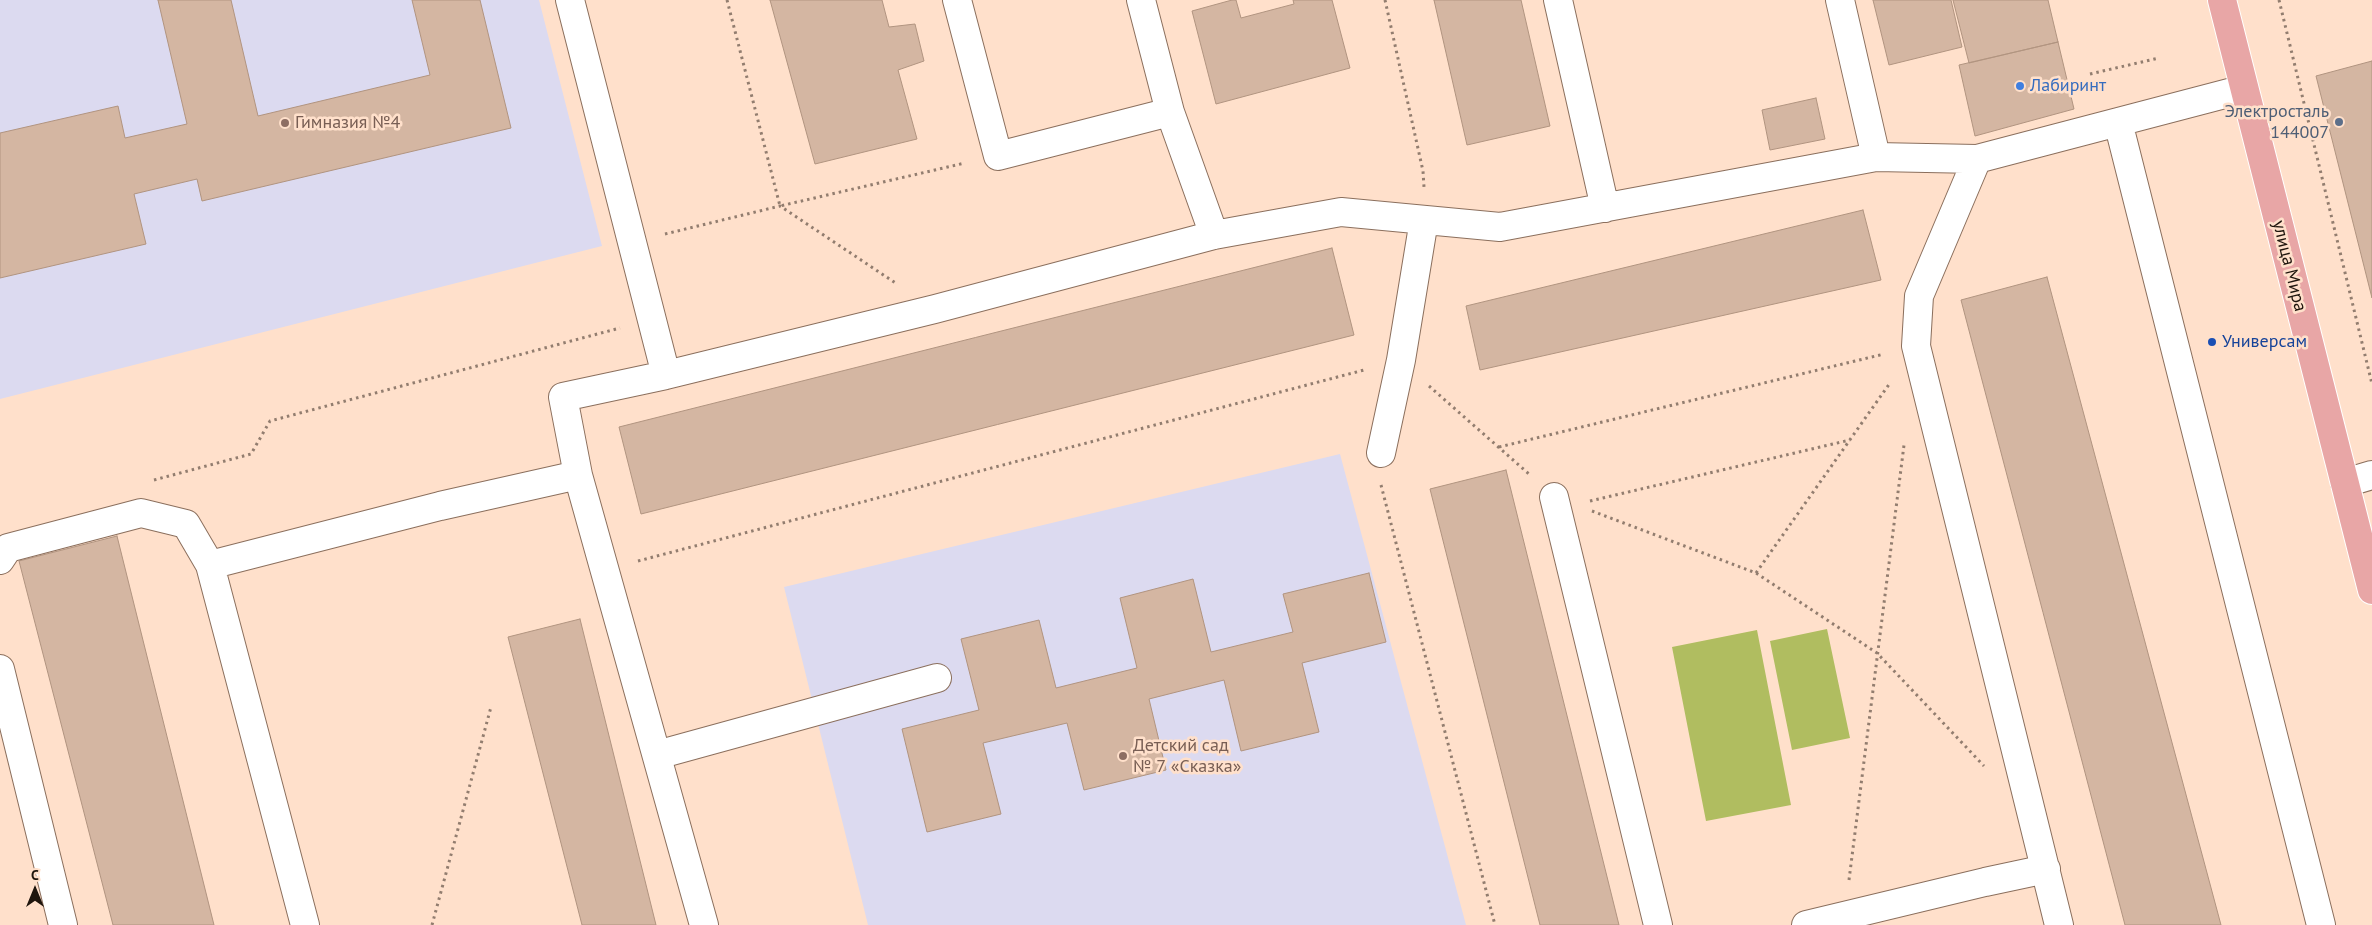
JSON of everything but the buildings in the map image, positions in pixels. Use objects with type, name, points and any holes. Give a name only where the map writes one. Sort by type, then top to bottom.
[{"type":"main road","name":"улица Мира","points":[[2222,0],[2372,590]]},
{"type":"lane","points":[[570,0],[666,375]]},
{"type":"lane","points":[[957,0],[998,156],[1170,112]]},
{"type":"lane","points":[[1141,0],[1170,112],[1214,236]]},
{"type":"lane","points":[[1558,0],[1606,208]]},
{"type":"lane","points":[[1840,0],[1876,157]]},
{"type":"lane","points":[[704,925],[578,475],[563,397],[666,375],[936,309],[1214,236],[1341,212],[1500,227],[1876,157],[1977,159],[2244,89]]},
{"type":"lane","points":[[2118,122],[2321,925]]},
{"type":"lane","points":[[1977,159],[1920,296],[1916,346],[2046,869],[2058,925]]},
{"type":"lane","points":[[1381,452],[1401,360],[1424,220]]},
{"type":"lane","points":[[210,565],[440,506],[578,475]]},
{"type":"lane","points":[[2345,483],[2372,475]]},
{"type":"lane","points":[[1565,501],[1658,925]]},
{"type":"lane","points":[[0,560],[8,548],[141,513],[186,524],[210,565],[304,925]]},
{"type":"lane","points":[[0,669],[63,925]]},
{"type":"lane","points":[[657,755],[937,678]]},
{"type":"lane","points":[[1826,921],[2046,869]]},
{"type":"path","points":[[726,0],[780,206],[936,309]]},
{"type":"path","points":[[1385,0],[1423,170],[1424,220]]},
{"type":"path","points":[[2279,0],[2372,384]]},
{"type":"path","points":[[2090,74],[2160,58]]},
{"type":"path","points":[[632,242],[998,156]]},
{"type":"path","points":[[145,483],[251,454],[270,421],[652,319]]},
{"type":"path","points":[[1756,573],[1916,346]]},
{"type":"path","points":[[1499,448],[1916,346]]},
{"type":"path","points":[[606,570],[1401,360],[1499,448],[1565,501],[1756,573],[1878,653],[1986,768]]},
{"type":"path","points":[[1826,921],[1878,653],[1905,435]]},
{"type":"path","points":[[1565,501],[1850,440]]},
{"type":"path","points":[[1381,452],[1378,472],[1495,925]]},
{"type":"path","points":[[432,925],[491,707]]},
{"type":"shaded area","name":"Гимназия №4","points":[[0,0],[539,0],[602,246],[0,399]]},
{"type":"shaded area","name":"Детский сад № 7 «Сказка»","points":[[1340,454],[1466,925],[868,925],[784,587]]},
{"type":"green space","points":[[1827,629],[1850,738],[1792,750],[1770,641]]},
{"type":"green space","points":[[1757,630],[1791,805],[1706,821],[1672,647]]},
{"type":"place","name":"Лабиринт","points":[[2020,86]]},
{"type":"place","name":"Электросталь 144007","points":[[2339,122]]},
{"type":"place","name":"Гимназия №4","points":[[285,123]]},
{"type":"place","name":"Универсам","points":[[2212,342]]},
{"type":"place","name":"Детский сад № 7 «Сказка»","points":[[1123,756]]}]
